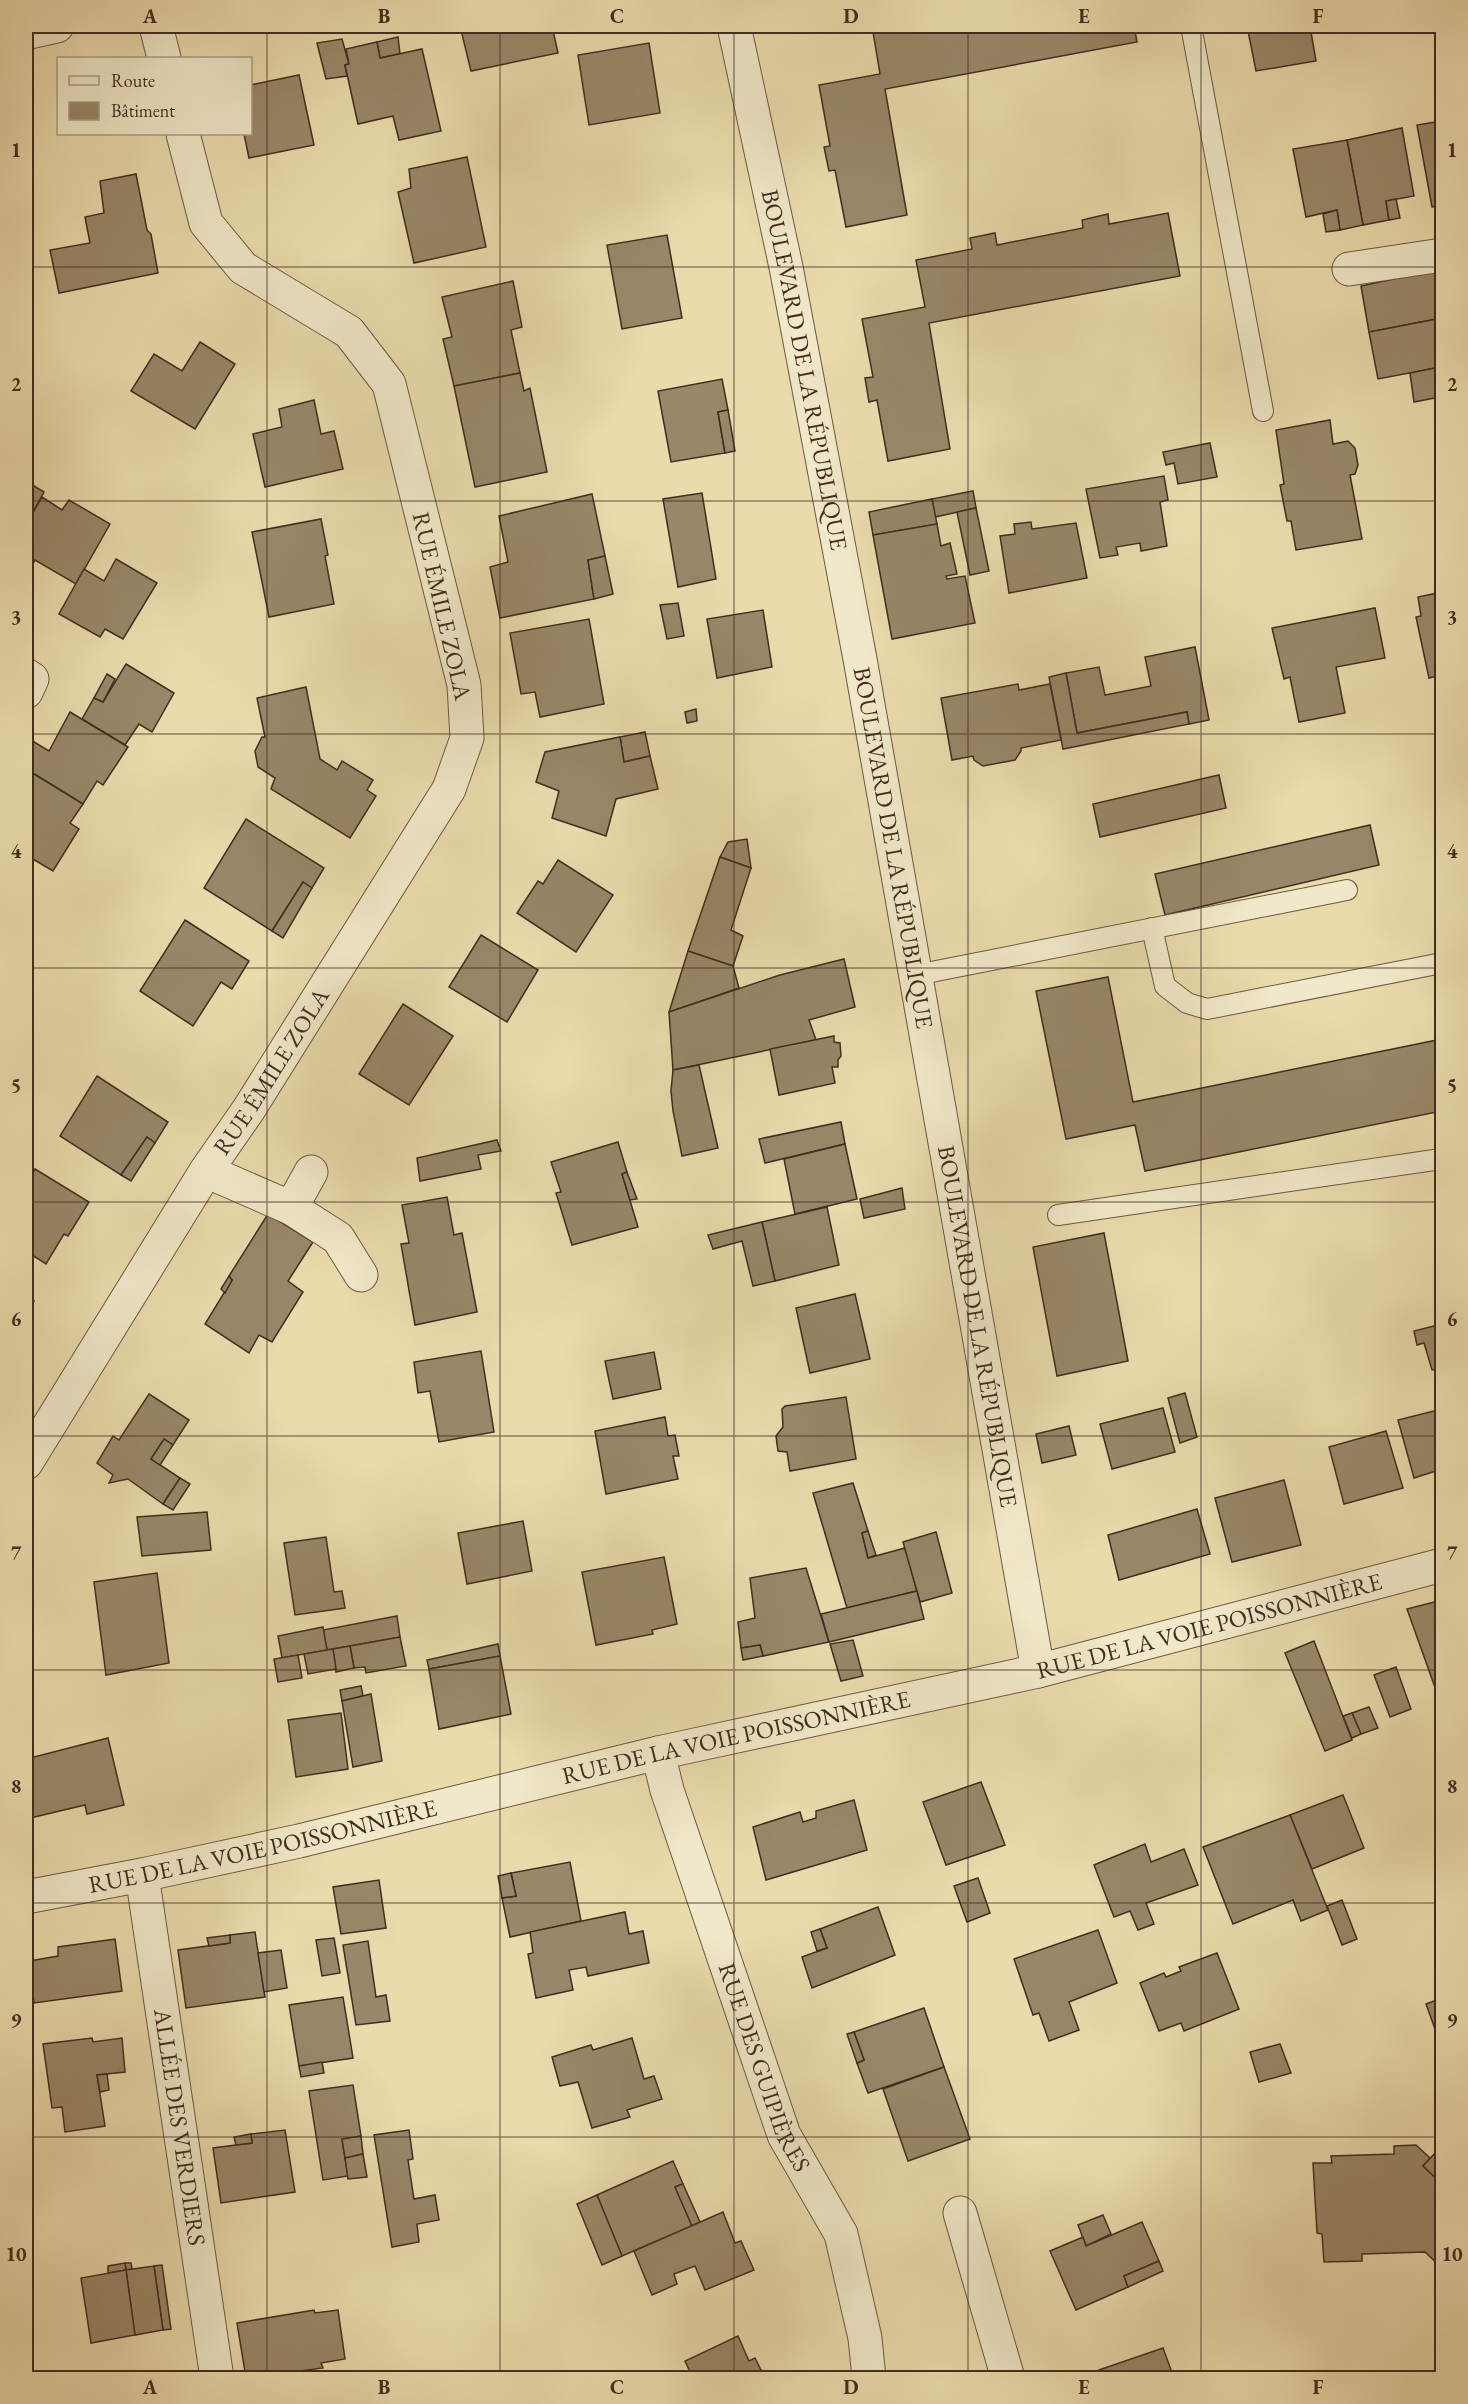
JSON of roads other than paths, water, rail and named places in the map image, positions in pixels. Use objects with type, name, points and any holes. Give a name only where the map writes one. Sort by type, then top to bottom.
[{"type":"street","points":[[26,33],[57,26]]},
{"type":"street","points":[[156,26],[164,57]]},
{"type":"street","name":"BOULEVARD DE LA RÉPUBLIQUE","points":[[734,26],[788,279],[916,975],[1038,1671]]},
{"type":"street","name":"RUE ÉMILE ZOLA","points":[[26,1463],[206,1171],[249,1109],[449,789],[467,738],[464,685],[389,384],[349,332],[243,268],[206,223],[183,135]]},
{"type":"street","points":[[1349,268],[1443,255]]},
{"type":"street","points":[[26,675],[32,679],[26,692]]},
{"type":"street","name":"RUE ÉMILE ZOLA","points":[[206,1171],[291,1208],[338,1238],[361,1275]]},
{"type":"street","points":[[291,1208],[311,1172]]},
{"type":"street","name":"RUE DE LA VOIE POISSONNIÈRE","points":[[26,1897],[299,1841],[658,1753],[1038,1671],[1443,1565]]},
{"type":"street","name":"RUE DES GUIPIÈRES","points":[[658,1753],[667,1790],[784,2135],[841,2234],[865,2338],[869,2379]]},
{"type":"street","name":"ALLÉE DES VERDIERS","points":[[142,1875],[217,2379]]},
{"type":"street","points":[[960,2213],[1008,2379]]},
{"type":"lane","points":[[1191,26],[1263,411]]},
{"type":"lane","points":[[916,975],[1347,890]]},
{"type":"lane","points":[[1152,928],[1165,986],[1187,1003],[1207,1009],[1443,963]]},
{"type":"lane","points":[[1059,1215],[1441,1159],[1443,1163]]}]
